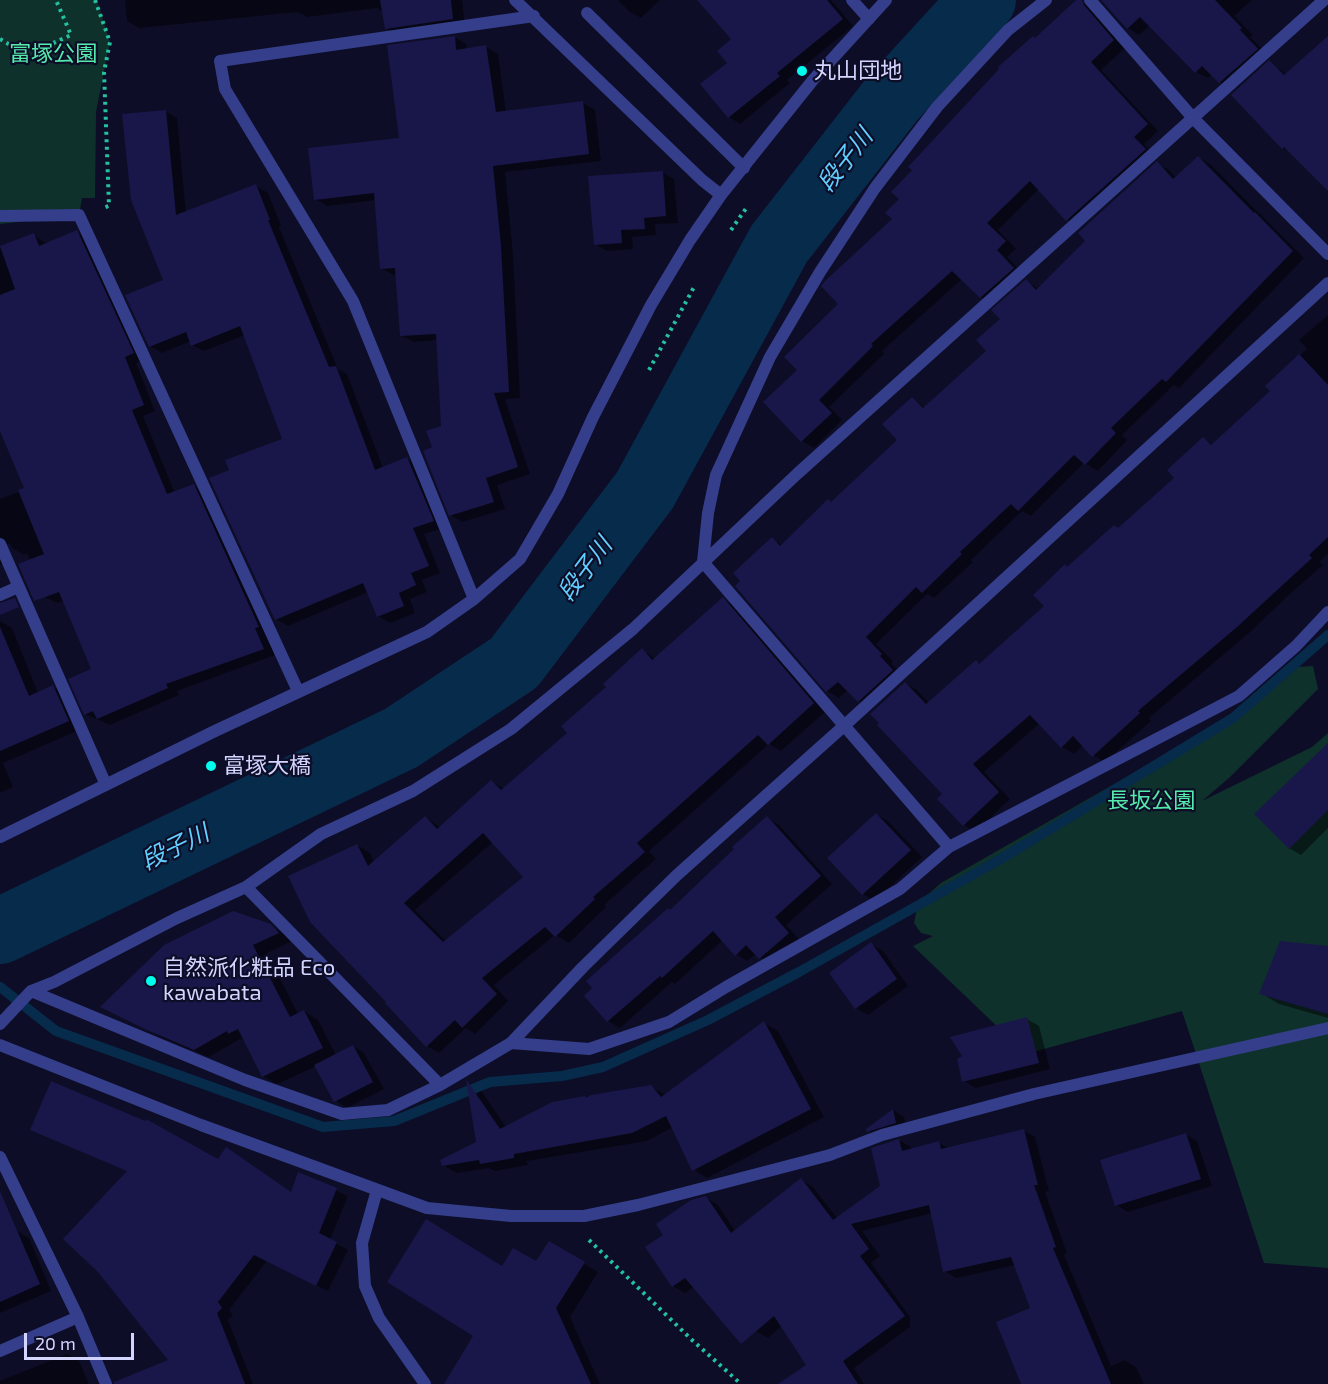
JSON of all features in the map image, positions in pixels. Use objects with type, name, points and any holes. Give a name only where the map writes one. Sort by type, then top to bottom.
[{"type":"street","points":[[515,0],[702,180],[721,195]]},
{"type":"street","points":[[852,0],[869,19]]},
{"type":"street","points":[[0,837],[298,691],[427,632],[474,599],[520,559],[558,494],[593,417],[651,305],[690,240],[721,195],[813,80],[886,0]]},
{"type":"street","points":[[949,847],[704,562],[708,513],[716,475],[770,357],[820,273],[875,188],[937,108],[1008,30],[1046,0]]},
{"type":"street","points":[[1090,0],[1193,118],[1328,254]]},
{"type":"street","points":[[0,1024],[31,991],[54,982],[177,918],[246,887],[321,834],[413,791],[511,729],[633,629],[797,474],[1324,0]]},
{"type":"street","points":[[587,12],[744,168]]},
{"type":"street","points":[[474,599],[353,301],[225,89],[220,61],[534,16]]},
{"type":"street","points":[[0,216],[79,215],[298,691]]},
{"type":"street","points":[[31,991],[246,1080],[342,1114],[388,1110],[440,1085],[511,1043],[583,967],[677,875],[845,725],[1328,283]]},
{"type":"street","points":[[0,544],[106,784]]},
{"type":"street","points":[[0,595],[18,587]]},
{"type":"street","points":[[511,1043],[589,1049],[669,1022],[726,987],[900,889],[949,847],[1239,696],[1296,646],[1328,612]]},
{"type":"street","points":[[246,887],[440,1085]]},
{"type":"street","points":[[0,1045],[201,1125],[428,1208],[511,1216],[584,1216],[638,1205],[830,1155],[882,1135],[1034,1094],[1328,1028]]},
{"type":"street","points":[[0,1156],[78,1317],[106,1384]]},
{"type":"street","points":[[377,1190],[362,1243],[365,1286],[379,1318],[425,1384]]},
{"type":"street","points":[[0,1351],[78,1317]]},
{"type":"path","points":[[0,39],[27,54],[71,35],[56,0]]},
{"type":"path","points":[[79,215],[109,206],[104,72],[110,42],[94,0]]},
{"type":"path","points":[[729,232],[748,206]]},
{"type":"path","points":[[647,372],[694,286]]},
{"type":"path","points":[[565,1216],[692,1340],[741,1384]]},
{"type":"green space","name":"富塚公園","points":[[0,0],[97,0],[110,42],[96,112],[95,198],[82,198],[79,215],[0,224]]},
{"type":"green space","name":"長坂公園","points":[[1313,666],[1318,689],[1230,777],[1202,801],[1312,747],[1328,733],[1328,1268],[1264,1263],[1182,1011],[1026,1054],[913,946],[933,936],[921,933],[914,923],[918,903],[941,883],[1158,759],[1268,693],[1297,667]]},
{"type":"building","points":[[380,0],[451,0],[453,19],[385,29]]},
{"type":"building","points":[[697,0],[827,0],[843,19],[777,73],[780,76],[728,118],[700,84],[727,63],[717,51],[731,39]]},
{"type":"building","points":[[1076,0],[1082,0],[1114,40],[1091,62],[1148,124],[1134,137],[1146,149],[1066,221],[1030,181],[987,223],[1006,241],[997,250],[1014,268],[980,298],[952,271],[871,344],[873,346],[819,400],[832,413],[801,442],[763,402],[797,370],[784,357],[838,304],[821,286],[892,219],[885,213],[899,199],[891,192],[912,170],[908,167],[999,69],[998,67],[1033,36],[1035,38]]},
{"type":"building","points":[[1101,0],[1215,0],[1242,28],[1240,30],[1258,49],[1219,83],[1202,66],[1195,73],[1140,17],[1127,29]]},
{"type":"building","points":[[455,36],[456,50],[486,45],[496,112],[583,101],[589,154],[493,166],[501,246],[509,392],[494,393],[518,467],[486,478],[494,502],[449,516],[423,451],[432,447],[426,431],[441,426],[436,334],[400,336],[395,268],[380,269],[374,193],[314,200],[308,148],[399,138],[387,45]]},
{"type":"building","points":[[1328,36],[1328,191],[1284,147],[1282,149],[1231,95],[1269,60],[1284,75]]},
{"type":"building","points":[[166,110],[176,215],[256,184],[270,220],[268,220],[329,367],[336,366],[375,470],[407,457],[434,521],[413,528],[429,566],[411,573],[416,585],[399,593],[404,606],[377,617],[363,583],[275,620],[209,478],[229,470],[225,460],[282,439],[240,326],[191,346],[186,332],[149,347],[125,295],[163,280],[131,200],[122,114]]},
{"type":"building","points":[[1198,156],[1293,251],[1166,382],[1162,379],[1111,428],[1116,433],[1085,465],[1074,455],[1018,511],[1011,504],[960,552],[962,554],[922,593],[916,587],[866,637],[893,670],[858,702],[838,682],[826,692],[735,586],[740,581],[733,573],[772,537],[780,546],[828,499],[831,502],[897,440],[882,424],[912,397],[923,408],[986,351],[976,340],[1000,319],[991,310],[1026,279],[1036,290],[1085,241],[1078,233],[1157,161],[1173,179]]},
{"type":"building","points":[[663,171],[666,216],[644,218],[645,229],[621,230],[622,243],[594,245],[588,176]]},
{"type":"building","points":[[77,230],[134,353],[125,357],[144,405],[132,410],[167,494],[194,484],[259,627],[255,628],[264,649],[166,684],[168,688],[97,719],[93,711],[84,715],[68,679],[91,669],[59,592],[34,601],[18,564],[44,554],[18,490],[24,488],[0,431],[0,295],[15,289],[0,246],[34,233],[39,246]]},
{"type":"building","points":[[1299,354],[1328,385],[1328,537],[1309,555],[1312,558],[1237,627],[1138,711],[1140,713],[1092,757],[1073,736],[1061,748],[1030,715],[973,764],[999,792],[963,826],[937,799],[942,794],[877,725],[879,723],[870,714],[905,682],[926,704],[976,660],[979,664],[1044,606],[1033,595],[1065,564],[1067,567],[1114,525],[1118,528],[1174,478],[1167,470],[1203,437],[1211,445],[1270,391],[1265,386]]},
{"type":"building","points":[[723,597],[814,703],[768,745],[758,735],[637,843],[645,852],[593,897],[595,899],[555,937],[545,927],[482,978],[497,994],[462,1028],[455,1020],[426,1047],[310,922],[288,876],[357,844],[368,866],[425,816],[437,829],[491,780],[501,790],[567,733],[561,726],[606,687],[603,684],[642,648],[652,660]],"holes":[[[483,833],[523,877],[443,942],[404,903]]]},
{"type":"building","points":[[15,598],[19,607],[0,615],[0,603]]},
{"type":"building","points":[[0,627],[29,696],[53,685],[69,721],[0,751]]},
{"type":"building","points":[[1328,743],[1328,810],[1289,849],[1254,814]]},
{"type":"building","points":[[876,813],[911,850],[862,895],[827,858]]},
{"type":"building","points":[[767,816],[821,876],[775,917],[789,933],[759,959],[746,945],[735,956],[713,931],[662,978],[660,976],[607,1022],[584,996],[592,988],[586,981],[668,908],[670,910],[734,849],[732,847]]},
{"type":"building","points":[[233,911],[271,924],[279,933],[253,945],[290,1017],[304,1010],[323,1048],[262,1077],[238,1029],[228,1034],[227,1031],[194,1050],[100,1007],[164,945]]},
{"type":"building","points":[[1280,941],[1328,946],[1328,1014],[1259,994]]},
{"type":"building","points":[[871,942],[897,979],[855,1009],[829,973]]},
{"type":"building","points":[[1027,1017],[1039,1063],[962,1082],[957,1059],[962,1056],[950,1037]]},
{"type":"building","points":[[764,1021],[811,1109],[692,1171],[666,1116],[632,1133],[514,1154],[514,1158],[480,1164],[479,1160],[442,1166],[440,1160],[476,1142],[466,1079],[500,1129],[552,1102],[585,1096],[586,1098],[591,1095],[651,1085],[661,1097]]},
{"type":"building","points":[[353,1045],[373,1082],[334,1102],[314,1065]]},
{"type":"building","points":[[51,1081],[145,1121],[146,1119],[218,1159],[226,1147],[291,1192],[298,1172],[337,1188],[319,1233],[337,1242],[316,1286],[254,1255],[218,1302],[222,1308],[217,1313],[245,1384],[114,1384],[114,1382],[168,1360],[98,1272],[63,1239],[127,1171],[30,1130]]},
{"type":"building","points":[[893,1109],[896,1123],[867,1132],[866,1129]]},
{"type":"building","points":[[1024,1129],[1038,1185],[1034,1185],[1056,1247],[1053,1248],[1111,1384],[1021,1384],[996,1322],[1030,1308],[1011,1257],[943,1272],[929,1205],[851,1224],[869,1249],[860,1256],[905,1316],[843,1361],[858,1384],[778,1384],[806,1365],[774,1316],[741,1344],[685,1278],[672,1287],[645,1247],[663,1235],[656,1224],[691,1200],[706,1196],[731,1233],[801,1178],[833,1220],[880,1186],[871,1148],[899,1139],[902,1151],[939,1141],[941,1149]]},
{"type":"building","points":[[1186,1133],[1201,1179],[1115,1206],[1100,1160]]},
{"type":"building","points":[[0,1191],[40,1284],[0,1302]]},
{"type":"building","points":[[426,1219],[502,1266],[513,1248],[536,1261],[549,1241],[585,1262],[556,1308],[591,1384],[444,1384],[473,1336],[387,1282]]},
{"type":"waterway","name":"段子川","points":[[0,931],[401,738],[514,663],[645,490],[779,244],[892,99],[983,0]]},
{"type":"waterway","points":[[0,987],[56,1031],[323,1127],[394,1121],[490,1082],[562,1076],[603,1067],[708,1020],[999,860],[1233,718],[1328,635]]},
{"type":"place","name":"丸山団地","points":[[802,71]]},
{"type":"place","name":"富塚大橋","points":[[211,766]]},
{"type":"place","name":"自然派化粧品 Eco kawabata","points":[[151,981]]}]
